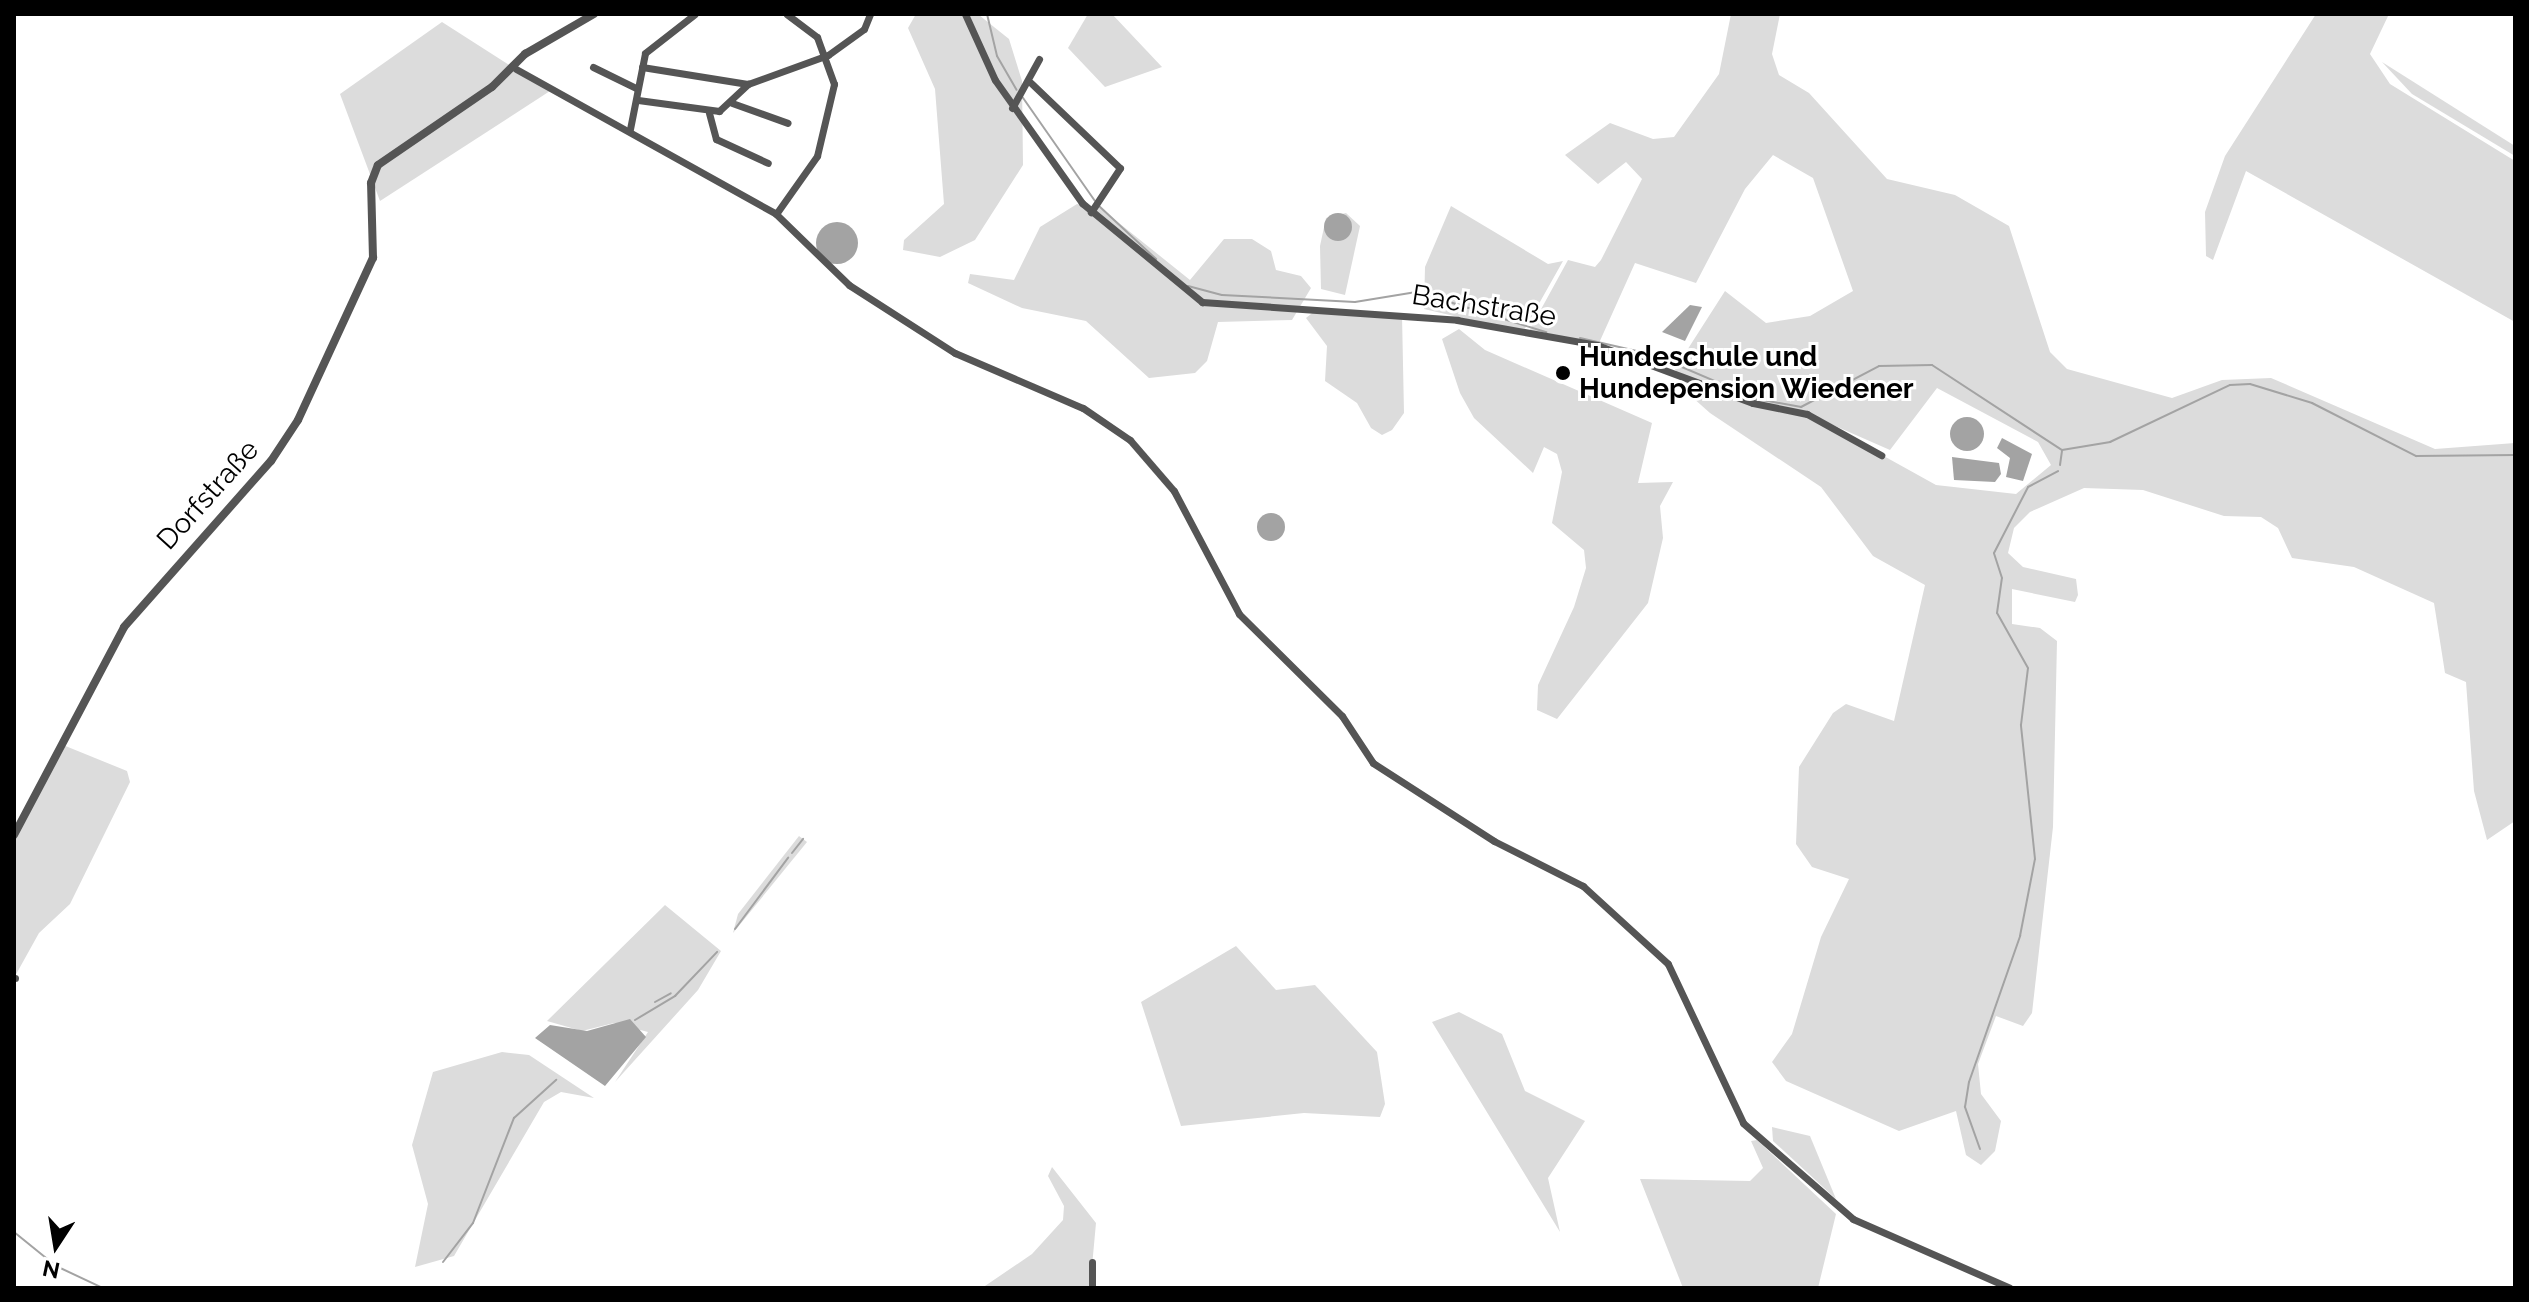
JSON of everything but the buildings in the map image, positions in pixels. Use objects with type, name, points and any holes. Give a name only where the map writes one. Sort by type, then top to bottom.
[{"type":"street","points":[[594,14],[525,54],[516,69],[630,129],[776,214],[824,261],[969,362],[1083,408],[1130,440],[1174,491],[1239,614],[1342,716],[1373,763],[1494,841],[1575,880],[1668,964],[1743,1123],[1853,1219],[2010,1288]]},
{"type":"street","points":[[630,129],[645,53],[695,14]]},
{"type":"street","points":[[776,214],[826,134],[834,84],[828,55],[787,14]]},
{"type":"street","points":[[642,67],[748,84],[828,55],[864,29],[870,14]]},
{"type":"street","name":"Bachstraße","points":[[965,14],[1012,108],[1093,210],[1202,302],[1457,320],[1597,345],[1753,403],[1807,414],[1881,455]]},
{"type":"street","points":[[1012,108],[1031,83],[1039,59]]},
{"type":"street","points":[[593,67],[636,88]]},
{"type":"street","name":"Dorfstraße","points":[[14,835],[124,627],[271,461],[298,420],[373,258],[371,183],[378,165],[516,69]]},
{"type":"street","points":[[1031,83],[1120,168],[1093,210]]},
{"type":"street","points":[[638,100],[709,113],[732,103],[748,84]]},
{"type":"street","points":[[732,103],[788,123]]},
{"type":"street","points":[[709,113],[716,139],[768,163]]},
{"type":"street","points":[[1092,1262],[1092,1288]]},
{"type":"shaded area","points":[[916,14],[979,15],[1009,39],[1022,81],[1023,165],[975,240],[940,257],[903,250],[904,240],[944,204],[935,89],[908,28]]},
{"type":"shaded area","points":[[1088,14],[1112,14],[1162,67],[1105,87],[1068,48]]},
{"type":"shaded area","points":[[1731,14],[1780,14],[1772,54],[1779,75],[1809,93],[1887,179],[1955,195],[2009,226],[2050,352],[2067,369],[2172,398],[2222,380],[2271,378],[2435,449],[2515,443],[2515,821],[2487,840],[2474,791],[2466,682],[2445,673],[2434,603],[2354,567],[2292,558],[2278,528],[2261,517],[2224,516],[2143,490],[2084,488],[2030,512],[2014,528],[2008,553],[2023,567],[2076,579],[2078,595],[2075,602],[2012,589],[2012,624],[2040,628],[2057,641],[2053,827],[2032,1013],[2023,1026],[1996,1016],[1978,1064],[1981,1094],[2001,1121],[1995,1151],[1981,1165],[1966,1155],[1956,1111],[1899,1131],[1786,1081],[1772,1062],[1792,1034],[1821,937],[1849,879],[1812,867],[1796,844],[1799,767],[1833,713],[1846,704],[1894,721],[1925,585],[1873,556],[1821,487],[1710,413],[1683,389],[1675,369],[1725,291],[1766,323],[1810,316],[1853,291],[1813,178],[1773,155],[1745,189],[1696,283],[1635,263],[1599,343],[1528,333],[1568,260],[1595,267],[1601,260],[1642,179],[1626,162],[1598,184],[1565,155],[1610,123],[1653,139],[1674,137],[1719,74]],"holes":[[[1937,388],[2038,442],[2051,465],[2016,494],[1936,485],[1808,414],[1890,450]]]},
{"type":"shaded area","points":[[2316,14],[2389,14],[2370,54],[2390,84],[2515,161],[2515,322],[2246,171],[2213,260],[2206,256],[2205,212],[2225,156]]},
{"type":"shaded area","points":[[442,22],[550,91],[380,201],[340,94]]},
{"type":"shaded area","points":[[2382,62],[2515,146],[2515,156],[2412,94]]},
{"type":"shaded area","points":[[1077,204],[1099,207],[1190,280],[1224,239],[1252,239],[1271,251],[1276,270],[1301,276],[1311,288],[1292,320],[1218,322],[1207,361],[1195,373],[1149,378],[1086,321],[1022,308],[968,283],[970,274],[1014,280],[1040,227]]},
{"type":"shaded area","points":[[1451,206],[1548,264],[1563,261],[1523,332],[1424,309],[1425,267]]},
{"type":"shaded area","points":[[1338,213],[1348,217],[1352,227],[1348,237],[1338,241],[1328,237],[1324,227],[1328,217]]},
{"type":"shaded area","points":[[1346,213],[1360,226],[1345,295],[1321,289],[1320,246],[1326,218]]},
{"type":"shaded area","points":[[837,222],[852,228],[858,243],[852,258],[837,264],[822,258],[816,243],[822,228]]},
{"type":"shaded area","points":[[1690,305],[1702,307],[1685,341],[1662,332]]},
{"type":"shaded area","points":[[1316,310],[1402,315],[1404,413],[1392,430],[1382,435],[1371,428],[1357,403],[1325,381],[1327,346],[1306,318]]},
{"type":"shaded area","points":[[1459,329],[1485,350],[1652,423],[1638,483],[1673,482],[1660,506],[1663,538],[1648,603],[1557,719],[1537,710],[1538,685],[1574,607],[1586,568],[1584,550],[1552,523],[1562,472],[1557,454],[1544,447],[1533,473],[1474,418],[1460,393],[1442,339]]},
{"type":"shaded area","points":[[1967,417],[1979,422],[1984,434],[1979,446],[1967,451],[1955,446],[1950,434],[1955,422]]},
{"type":"shaded area","points":[[2002,438],[2032,454],[2023,481],[2006,477],[2010,458],[1997,448]]},
{"type":"shaded area","points":[[1952,457],[1999,463],[2001,474],[1995,482],[1954,480]]},
{"type":"shaded area","points":[[1271,513],[1281,517],[1285,527],[1281,537],[1271,541],[1261,537],[1257,527],[1261,517]]},
{"type":"shaded area","points":[[63,745],[127,771],[130,782],[70,904],[39,933],[14,978],[14,836]]},
{"type":"shaded area","points":[[799,836],[807,842],[733,933],[738,914]]},
{"type":"shaded area","points":[[665,905],[721,951],[698,990],[615,1082],[648,1032],[614,1023],[582,1031],[547,1021]]},
{"type":"shaded area","points":[[1236,946],[1276,990],[1315,985],[1377,1052],[1385,1104],[1380,1117],[1304,1113],[1181,1126],[1141,1002]]},
{"type":"shaded area","points":[[1459,1012],[1502,1034],[1525,1091],[1585,1121],[1548,1178],[1560,1232],[1432,1022]]},
{"type":"shaded area","points":[[630,1019],[646,1037],[605,1086],[535,1038],[550,1025],[587,1031]]},
{"type":"shaded area","points":[[502,1052],[529,1055],[594,1098],[561,1092],[544,1102],[454,1256],[415,1267],[428,1204],[412,1145],[433,1072]]},
{"type":"shaded area","points":[[1772,1127],[1810,1136],[1836,1199],[1773,1141]]},
{"type":"shaded area","points":[[1757,1140],[1836,1214],[1818,1288],[1683,1288],[1640,1179],[1750,1181],[1763,1168],[1751,1141]]},
{"type":"shaded area","points":[[1052,1167],[1096,1223],[1090,1288],[982,1288],[1032,1254],[1063,1220],[1064,1206],[1048,1176]]},
{"type":"waterway","points":[[987,14],[997,56],[1017,90]]},
{"type":"waterway","points":[[1021,95],[1095,201]]},
{"type":"waterway","points":[[1099,206],[1156,259]]},
{"type":"waterway","points":[[1188,286],[1222,295],[1355,302],[1416,292]]},
{"type":"waterway","points":[[1427,295],[1546,332]]},
{"type":"waterway","points":[[1580,338],[1645,353]]},
{"type":"waterway","points":[[1656,356],[1757,399],[1801,407],[1879,366],[1932,365],[2062,450],[2110,442],[2230,385],[2250,384],[2312,403],[2416,456],[2515,455]]},
{"type":"waterway","points":[[2060,465],[2062,451]]},
{"type":"waterway","points":[[1980,1149],[1965,1107],[1969,1082],[2020,936],[2035,859],[2021,725],[2028,668],[1997,613],[2002,578],[1994,553],[2028,487],[2058,471]]},
{"type":"waterway","points":[[792,853],[803,839]]},
{"type":"waterway","points":[[735,929],[788,858]]},
{"type":"waterway","points":[[635,1020],[675,996],[717,952]]},
{"type":"waterway","points":[[655,1002],[671,993]]},
{"type":"waterway","points":[[443,1262],[473,1223],[514,1118],[556,1080]]},
{"type":"waterway","points":[[14,1232],[56,1266],[103,1288]]},
{"type":"place","name":"Hundeschule und Hundepension Wiedener","points":[[1563,373]]}]
